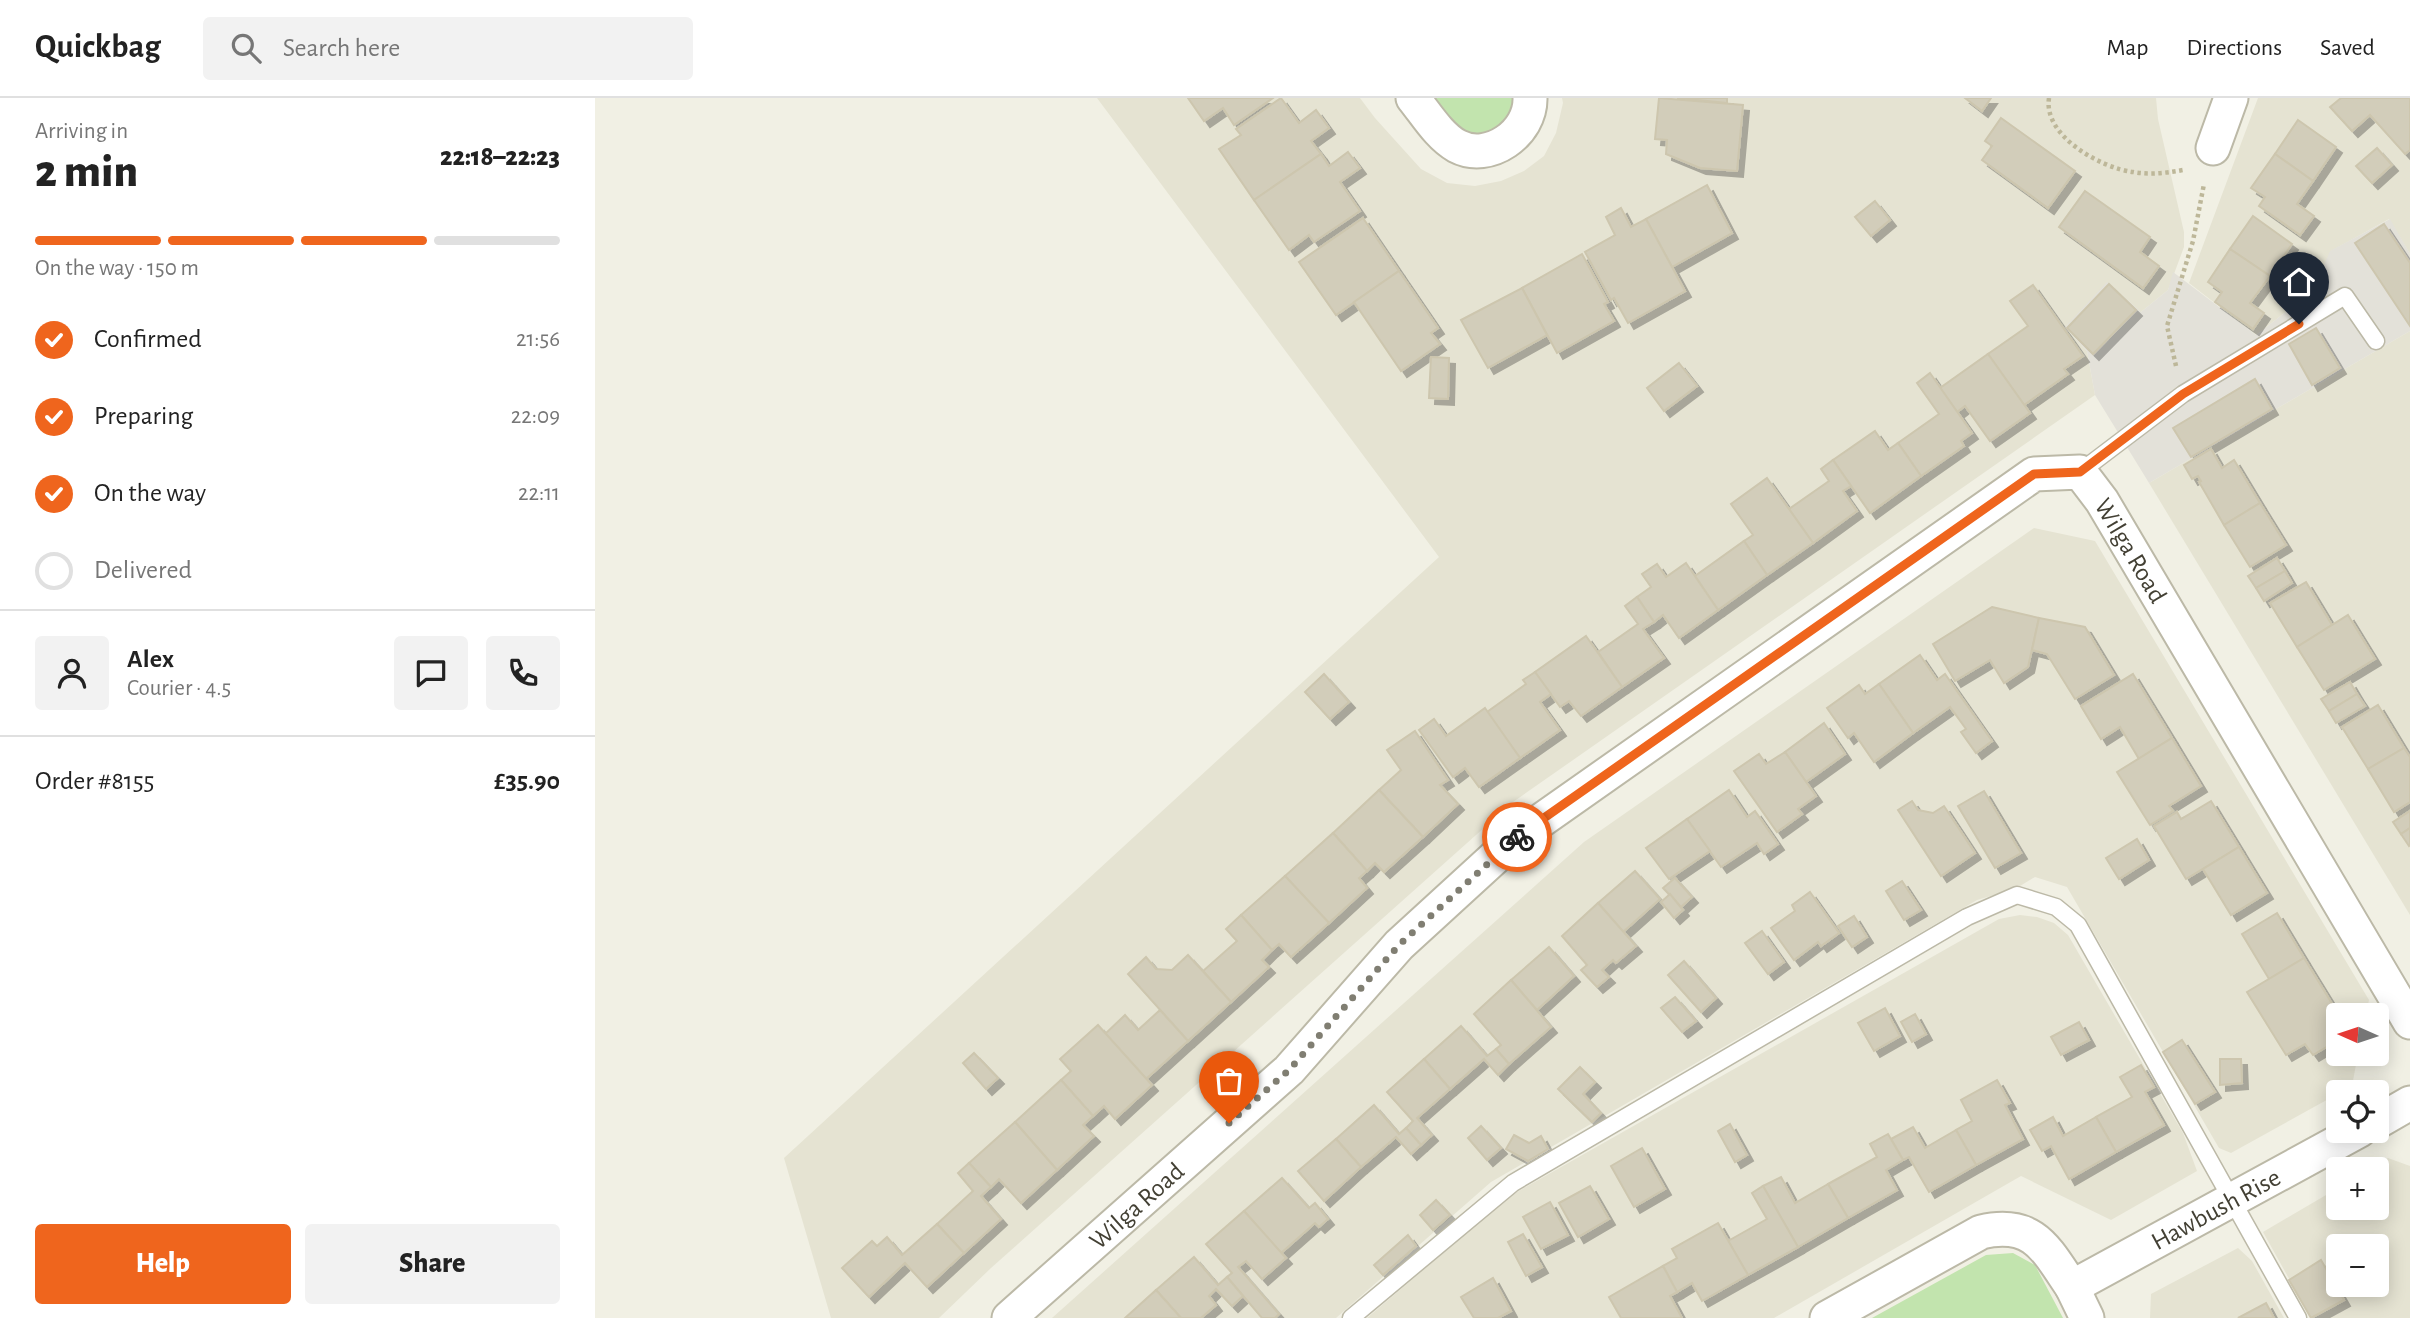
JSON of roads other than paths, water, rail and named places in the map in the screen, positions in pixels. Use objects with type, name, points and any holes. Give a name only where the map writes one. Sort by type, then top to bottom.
[{"type":"street","points":[[1413,98],[1444,136],[1458,147],[1477,152],[1501,145],[1513,136],[1524,122],[1530,98]]},
{"type":"street","points":[[2210,157],[2231,98]]},
{"type":"street","name":"Wilga Road","points":[[1009,1318],[1289,1070],[1399,945],[1516,838],[2034,474],[2080,472],[2102,501],[2410,1022]]},
{"type":"street","points":[[2389,1115],[2410,1103]]},
{"type":"street","name":"Hawbush Rise","points":[[2072,1287],[2337,1143]]},
{"type":"street","points":[[1827,1318],[1981,1233],[1997,1229],[2014,1229],[2032,1237],[2047,1251],[2072,1287],[2087,1318]]},
{"type":"lane","points":[[2080,472],[2183,394],[2345,296],[2376,341]]},
{"type":"lane","points":[[1352,1318],[1513,1183],[1967,917],[2017,895],[2056,907],[2078,925],[2298,1318]]}]
